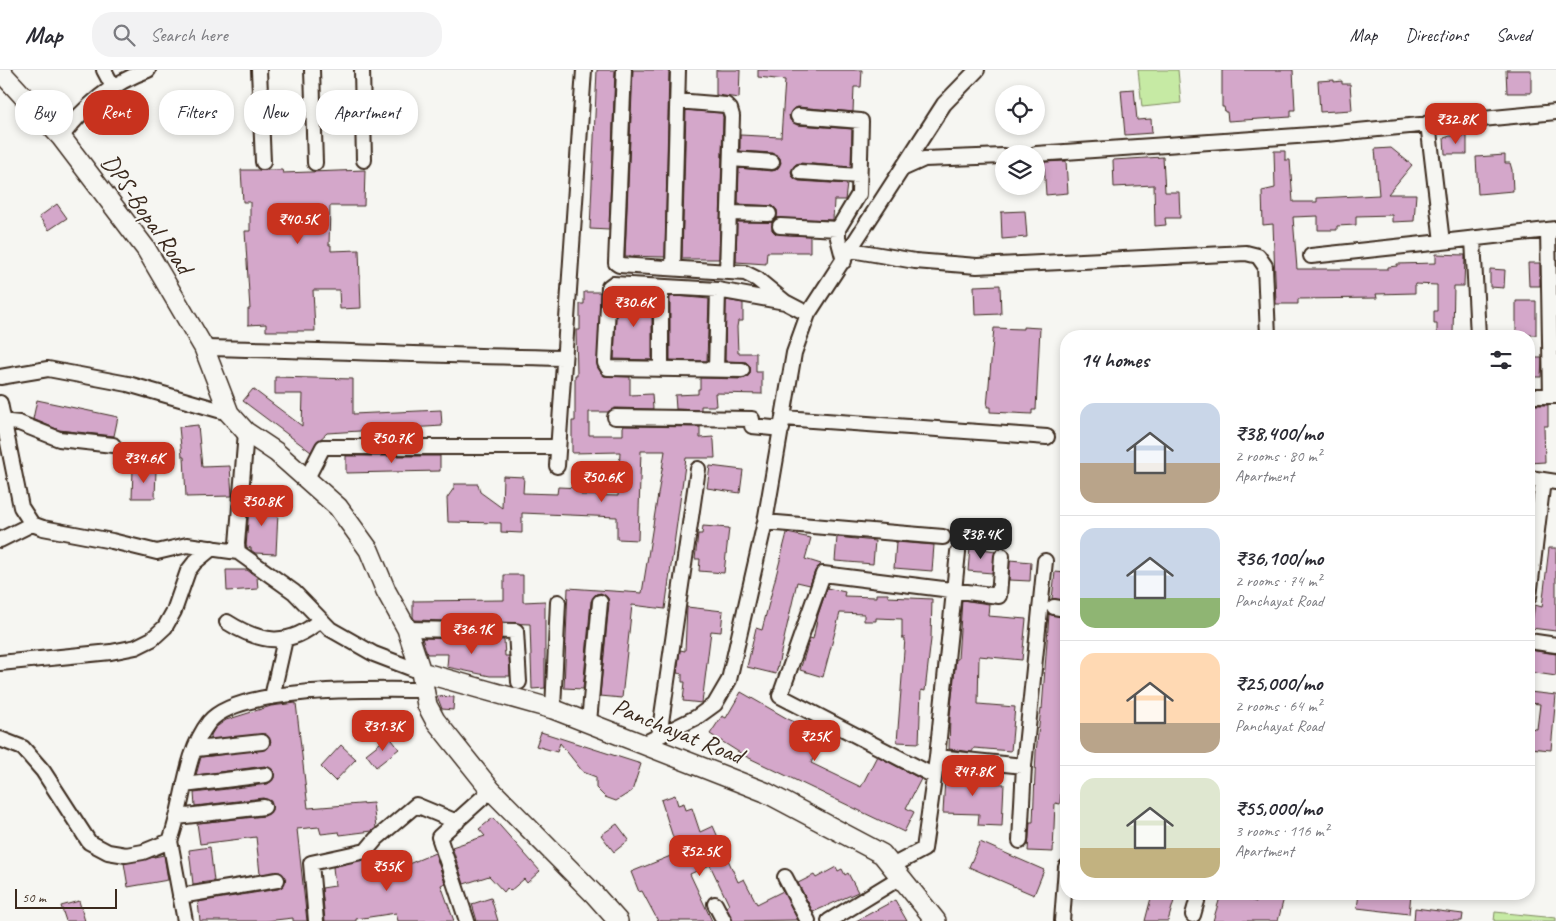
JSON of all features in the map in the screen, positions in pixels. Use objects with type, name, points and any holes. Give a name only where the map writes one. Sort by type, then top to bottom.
[{"type":"street","points":[[104,70],[113,87]]},
{"type":"street","points":[[61,137],[78,114],[99,95],[132,76],[148,70]]},
{"type":"street","points":[[259,70],[263,162]]},
{"type":"street","points":[[312,70],[315,163]]},
{"type":"street","points":[[362,70],[364,160]]},
{"type":"street","points":[[557,466],[584,70]]},
{"type":"street","points":[[624,70],[616,262],[619,265],[727,271],[752,276],[785,302],[808,314]]},
{"type":"street","points":[[673,268],[678,70]]},
{"type":"street","points":[[652,740],[697,717],[715,704],[729,680],[765,522],[794,353],[808,314],[848,255],[944,104],[977,70]]},
{"type":"street","name":"DPS-Bopal Road","points":[[0,71],[61,137],[146,249],[204,348],[229,413]]},
{"type":"street","points":[[677,101],[718,103],[730,109],[732,116],[727,271]]},
{"type":"street","points":[[1045,153],[1326,134],[1556,112]]},
{"type":"street","points":[[798,116],[861,121],[859,194],[838,229],[838,238],[848,255]]},
{"type":"street","points":[[1428,123],[1442,242]]},
{"type":"street","points":[[903,169],[924,159],[995,156]]},
{"type":"street","points":[[731,159],[772,162]]},
{"type":"street","points":[[800,172],[859,176]]},
{"type":"street","points":[[729,212],[769,214]]},
{"type":"street","points":[[780,226],[838,229]]},
{"type":"street","points":[[1311,256],[1552,230],[1554,396],[1535,396]]},
{"type":"street","points":[[1473,239],[1478,330]]},
{"type":"street","points":[[848,255],[977,266],[1246,252],[1258,256],[1265,266],[1268,330]]},
{"type":"street","points":[[742,370],[608,368],[605,363],[609,288],[613,284],[718,290],[785,302]]},
{"type":"street","points":[[661,287],[661,369]]},
{"type":"street","points":[[716,369],[718,290]]},
{"type":"street","points":[[204,348],[342,350],[475,357],[563,358]]},
{"type":"street","points":[[0,378],[48,369],[128,384],[229,413],[246,432],[276,452],[307,478],[338,507],[369,550],[386,590],[407,629],[427,705],[435,720],[492,790],[618,921]]},
{"type":"street","points":[[0,403],[2,421],[21,507],[32,524],[43,528],[112,540],[152,552],[167,552],[187,545],[238,552],[294,592],[330,629],[422,681]]},
{"type":"street","points":[[615,417],[752,418],[752,426],[783,424],[1047,437]]},
{"type":"street","points":[[2,421],[19,423],[59,439],[113,445]]},
{"type":"street","points":[[238,552],[237,544],[246,432]]},
{"type":"street","points":[[307,478],[323,447],[558,447]]},
{"type":"street","points":[[652,740],[698,469]]},
{"type":"street","points":[[1535,479],[1550,481],[1535,564]]},
{"type":"street","points":[[765,522],[943,537]]},
{"type":"street","points":[[0,540],[32,524]]},
{"type":"street","points":[[0,663],[111,652],[136,647],[152,639],[165,627],[174,611],[188,571],[195,562],[212,548]]},
{"type":"street","points":[[829,921],[897,872],[924,849],[937,757],[958,552]]},
{"type":"street","points":[[934,776],[780,696],[823,574],[999,596],[1002,556]]},
{"type":"street","points":[[1020,841],[1024,766],[1045,561]]},
{"type":"street","points":[[553,709],[558,602]]},
{"type":"street","points":[[589,722],[600,602]]},
{"type":"street","points":[[227,622],[250,635],[284,639],[309,630],[320,620]]},
{"type":"street","points":[[407,629],[516,631],[518,682]]},
{"type":"street","points":[[272,697],[284,639]]},
{"type":"street","points":[[1535,642],[1556,645]]},
{"type":"street","points":[[185,921],[170,841],[184,785],[196,749],[210,722],[222,711],[239,703],[272,697],[356,690],[422,681]]},
{"type":"street","name":"Panchayat Road","points":[[422,681],[553,709],[589,722],[652,740],[765,792],[882,854],[936,921]]},
{"type":"street","points":[[0,738],[23,748],[43,770],[89,842],[108,852],[126,855],[143,852],[170,841]]},
{"type":"street","points":[[196,749],[262,742]]},
{"type":"street","points":[[937,757],[1024,766]]},
{"type":"street","points":[[184,785],[266,775]]},
{"type":"street","points":[[467,921],[439,837],[492,790]]},
{"type":"street","points":[[316,921],[311,863],[366,851],[376,839],[416,804],[457,822]]},
{"type":"street","points":[[176,817],[264,807]]},
{"type":"street","points":[[785,876],[808,921]]},
{"type":"street","points":[[180,896],[277,880]]},
{"type":"street","points":[[1062,921],[1064,900]]},
{"type":"street","points":[[1193,915],[1197,900]]},
{"type":"street","points":[[715,904],[724,921]]},
{"type":"green space","points":[[1138,70],[1178,70],[1181,103],[1142,107]]},
{"type":"green space","points":[[1495,912],[1556,918],[1556,921],[1494,921]]},
{"type":"building","points":[[597,70],[615,70],[609,230],[590,229]]},
{"type":"building","points":[[633,70],[669,70],[665,257],[625,256]]},
{"type":"building","points":[[716,70],[740,70],[739,98],[716,95]]},
{"type":"building","points":[[758,70],[862,70],[861,87],[854,87],[853,112],[798,107],[794,108],[789,115],[790,120],[797,125],[852,129],[851,167],[800,163],[796,164],[791,171],[792,176],[799,181],[847,184],[845,200],[834,200],[833,220],[777,218],[777,210],[773,206],[738,204],[739,168],[772,171],[776,170],[781,163],[780,158],[773,153],[740,151],[740,135],[781,137],[785,80],[758,77]]},
{"type":"building","points":[[1222,70],[1293,70],[1295,110],[1291,110],[1291,117],[1228,121],[1227,112],[1222,107]]},
{"type":"building","points":[[1506,70],[1531,70],[1531,93],[1507,93]]},
{"type":"building","points":[[1334,80],[1334,82],[1342,81],[1342,84],[1350,84],[1352,110],[1320,112],[1318,81]]},
{"type":"building","points":[[1134,89],[1137,120],[1151,119],[1152,133],[1125,135],[1121,90]]},
{"type":"building","points":[[686,110],[722,113],[723,117],[719,259],[682,259]]},
{"type":"building","points":[[1467,136],[1467,154],[1445,154],[1444,138]]},
{"type":"building","points":[[1391,148],[1412,165],[1388,194],[1416,194],[1414,221],[1392,222],[1392,215],[1356,216],[1356,225],[1337,226],[1337,230],[1318,230],[1318,216],[1293,217],[1297,269],[1388,269],[1388,267],[1397,266],[1397,264],[1436,263],[1436,254],[1465,255],[1464,286],[1454,286],[1453,330],[1437,330],[1437,324],[1434,324],[1434,311],[1437,311],[1437,285],[1415,284],[1415,293],[1376,294],[1377,298],[1298,299],[1298,304],[1276,304],[1273,224],[1263,225],[1262,191],[1275,188],[1274,151],[1285,151],[1285,160],[1290,160],[1293,202],[1317,202],[1317,198],[1379,195],[1375,149]]},
{"type":"building","points":[[1505,155],[1505,163],[1510,163],[1512,170],[1513,191],[1478,194],[1476,157]]},
{"type":"building","points":[[1163,157],[1165,192],[1179,192],[1180,218],[1165,218],[1166,225],[1155,226],[1154,185],[1114,187],[1113,160]]},
{"type":"building","points":[[1066,161],[1068,193],[1046,195],[1045,162]]},
{"type":"building","points":[[241,170],[282,170],[283,173],[365,170],[364,206],[330,206],[329,245],[331,245],[331,251],[359,250],[361,308],[340,309],[339,290],[313,290],[315,331],[266,331],[266,324],[248,325],[248,309],[250,309],[245,231],[250,231],[250,202],[243,202]]},
{"type":"building","points":[[57,204],[67,218],[49,230],[39,217]]},
{"type":"building","points":[[1025,211],[1027,237],[1002,239],[1001,212]]},
{"type":"building","points":[[737,222],[772,222],[772,230],[776,234],[810,236],[810,252],[767,252],[766,264],[736,262]]},
{"type":"building","points":[[1528,263],[1540,263],[1540,286],[1529,286]]},
{"type":"building","points":[[1490,269],[1505,270],[1504,288],[1490,287]]},
{"type":"building","points":[[1000,285],[1001,314],[975,315],[974,286]]},
{"type":"building","points":[[584,292],[600,292],[598,368],[604,376],[630,377],[630,395],[652,394],[653,409],[615,408],[608,412],[589,412],[589,435],[623,435],[623,426],[700,427],[700,438],[713,437],[714,441],[715,458],[686,458],[665,609],[632,605],[622,698],[600,696],[609,603],[608,598],[601,593],[596,594],[591,601],[583,689],[564,688],[568,588],[642,593],[665,451],[641,451],[638,540],[617,539],[617,517],[522,513],[522,533],[501,532],[501,523],[448,522],[447,498],[454,488],[454,484],[478,484],[480,492],[502,508],[503,476],[524,477],[523,493],[557,494],[558,487],[581,488],[581,495],[618,496],[620,452],[572,453],[572,421],[575,421],[575,375],[577,375],[576,330],[580,330],[580,304],[584,304]]},
{"type":"building","points":[[622,293],[652,297],[652,360],[614,359],[617,296],[622,296]]},
{"type":"building","points":[[670,297],[709,299],[707,361],[670,360]]},
{"type":"building","points":[[726,300],[743,303],[743,321],[738,321],[737,327],[738,353],[756,353],[756,372],[762,372],[762,394],[715,393],[716,406],[701,406],[701,410],[676,409],[675,395],[698,394],[700,378],[742,379],[750,374],[750,366],[746,362],[725,361]]},
{"type":"building","points":[[1516,301],[1536,301],[1536,335],[1535,330],[1516,330]]},
{"type":"building","points":[[1023,327],[1040,328],[1036,410],[1032,410],[1032,414],[990,412],[990,407],[987,407],[994,328],[1023,329]]},
{"type":"building","points":[[1535,358],[1542,358],[1541,377],[1535,377]]},
{"type":"building","points":[[275,377],[353,379],[353,414],[441,410],[442,426],[327,433],[316,443],[311,452],[243,401],[253,389],[302,426],[303,394],[275,394]]},
{"type":"building","points":[[37,400],[118,417],[114,436],[59,430],[33,419]]},
{"type":"building","points":[[1535,405],[1548,405],[1548,426],[1544,426],[1545,462],[1535,463]]},
{"type":"building","points":[[198,425],[202,467],[230,466],[232,496],[186,497],[184,457],[182,457],[179,427]]},
{"type":"building","points":[[346,456],[440,456],[440,471],[346,473]]},
{"type":"building","points":[[710,466],[743,470],[740,493],[707,488]]},
{"type":"building","points":[[133,469],[156,470],[155,498],[132,498]]},
{"type":"building","points":[[250,486],[265,486],[265,495],[250,495]]},
{"type":"building","points":[[250,495],[264,496],[263,506],[268,506],[272,512],[278,512],[276,554],[255,553],[251,548],[246,547]]},
{"type":"building","points":[[703,526],[729,528],[724,573],[699,571],[700,559],[695,559],[698,534],[702,534]]},
{"type":"building","points":[[787,533],[811,538],[805,559],[821,564],[815,571],[810,585],[797,582],[776,674],[747,667],[756,628],[762,630]]},
{"type":"building","points":[[837,537],[875,541],[873,564],[835,561]]},
{"type":"building","points":[[896,542],[934,545],[932,571],[894,568]]},
{"type":"building","points":[[970,547],[995,551],[992,573],[968,571]]},
{"type":"building","points":[[1549,548],[1556,548],[1556,631],[1535,628],[1535,605],[1542,607]]},
{"type":"building","points":[[1010,560],[1031,562],[1030,581],[1009,580]]},
{"type":"building","points":[[226,570],[247,570],[257,577],[258,589],[227,591]]},
{"type":"building","points":[[1055,572],[1060,572],[1060,600],[1052,599]]},
{"type":"building","points":[[504,575],[523,575],[523,602],[545,601],[545,688],[532,689],[530,624],[415,620],[413,617],[413,601],[504,600]]},
{"type":"building","points":[[827,588],[845,592],[844,596],[876,597],[876,594],[888,594],[888,597],[932,599],[931,639],[925,691],[921,690],[919,743],[897,742],[905,638],[902,638],[902,619],[876,618],[876,621],[864,621],[864,614],[840,613],[823,677],[800,670],[810,638],[813,639],[818,615]]},
{"type":"building","points":[[962,600],[989,604],[988,616],[1026,619],[1022,660],[979,656],[978,704],[1015,707],[1011,751],[974,748],[972,752],[949,749],[950,716],[956,659],[958,659]]},
{"type":"building","points":[[687,607],[723,611],[721,632],[711,631],[702,703],[683,701],[685,682],[682,682],[682,674],[677,673],[680,650],[685,651]]},
{"type":"building","points":[[1049,614],[1060,617],[1060,804],[1055,803],[1053,852],[1028,851],[1030,822],[1033,822],[1036,752],[1042,709]]},
{"type":"building","points":[[422,638],[504,640],[505,656],[509,656],[510,676],[490,676],[447,667],[448,654],[427,654]]},
{"type":"building","points":[[1535,651],[1556,654],[1556,676],[1535,673]]},
{"type":"building","points":[[741,692],[788,719],[824,735],[811,763],[861,787],[877,756],[921,779],[906,808],[914,812],[904,832],[745,756],[710,734],[722,716],[726,718]]},
{"type":"building","points":[[1535,693],[1556,695],[1551,750],[1535,749],[1535,729],[1537,729],[1540,704],[1535,704]]},
{"type":"building","points":[[437,696],[454,697],[453,710],[442,709]]},
{"type":"building","points":[[296,703],[308,808],[373,803],[376,828],[372,831],[340,835],[339,832],[321,834],[319,827],[297,829],[307,921],[293,921],[293,918],[266,921],[200,921],[198,902],[278,889],[283,886],[286,879],[280,872],[260,874],[256,837],[200,844],[197,823],[265,816],[272,810],[271,801],[263,798],[195,806],[194,793],[268,784],[274,778],[273,770],[265,766],[196,775],[201,757],[267,749],[271,741],[265,734],[211,739],[211,735],[215,728],[226,720],[271,706]]},
{"type":"building","points":[[541,732],[641,764],[632,791],[616,801],[605,797],[596,788],[596,777],[583,772],[560,743],[557,752],[536,746]]},
{"type":"building","points":[[389,736],[399,749],[376,767],[366,754]]},
{"type":"building","points":[[341,745],[356,759],[335,781],[321,767]]},
{"type":"building","points":[[948,767],[972,769],[971,782],[1004,784],[1002,826],[978,825],[979,814],[943,813],[945,778],[948,778]]},
{"type":"building","points":[[675,795],[678,805],[684,803],[686,810],[692,808],[700,832],[713,826],[738,882],[744,879],[757,904],[783,891],[798,920],[733,921],[726,907],[729,905],[710,865],[690,874],[712,921],[658,921],[642,891],[639,892],[631,872],[678,853],[661,800]]},
{"type":"building","points":[[493,818],[540,871],[527,883],[524,879],[510,891],[507,888],[504,892],[489,876],[464,884],[452,847],[485,836],[479,829]]},
{"type":"building","points":[[617,824],[629,840],[614,852],[601,835]]},
{"type":"building","points":[[980,842],[1044,870],[1034,895],[969,867]]},
{"type":"building","points":[[210,847],[214,881],[193,884],[189,850]]},
{"type":"building","points":[[435,853],[445,883],[441,885],[454,921],[398,921],[396,913],[356,919],[356,921],[325,921],[322,888],[335,886],[333,867],[381,854],[382,875]]},
{"type":"building","points":[[164,855],[168,880],[128,887],[124,863]]},
{"type":"building","points":[[836,867],[838,871],[842,869],[845,875],[848,873],[858,892],[813,912],[798,883],[814,875],[816,878]]},
{"type":"building","points":[[491,898],[498,921],[477,921],[472,904]]},
{"type":"building","points":[[895,900],[907,921],[856,921]]},
{"type":"building","points":[[1150,900],[1174,900],[1168,921],[1145,921]]},
{"type":"building","points":[[1219,900],[1250,900],[1256,902],[1256,900],[1283,900],[1278,921],[1213,921]]},
{"type":"building","points":[[1358,900],[1410,900],[1409,914],[1357,908]]},
{"type":"building","points":[[79,901],[85,921],[66,921],[61,906]]},
{"type":"building","points":[[1415,908],[1463,914],[1462,921],[1414,921]]}]
